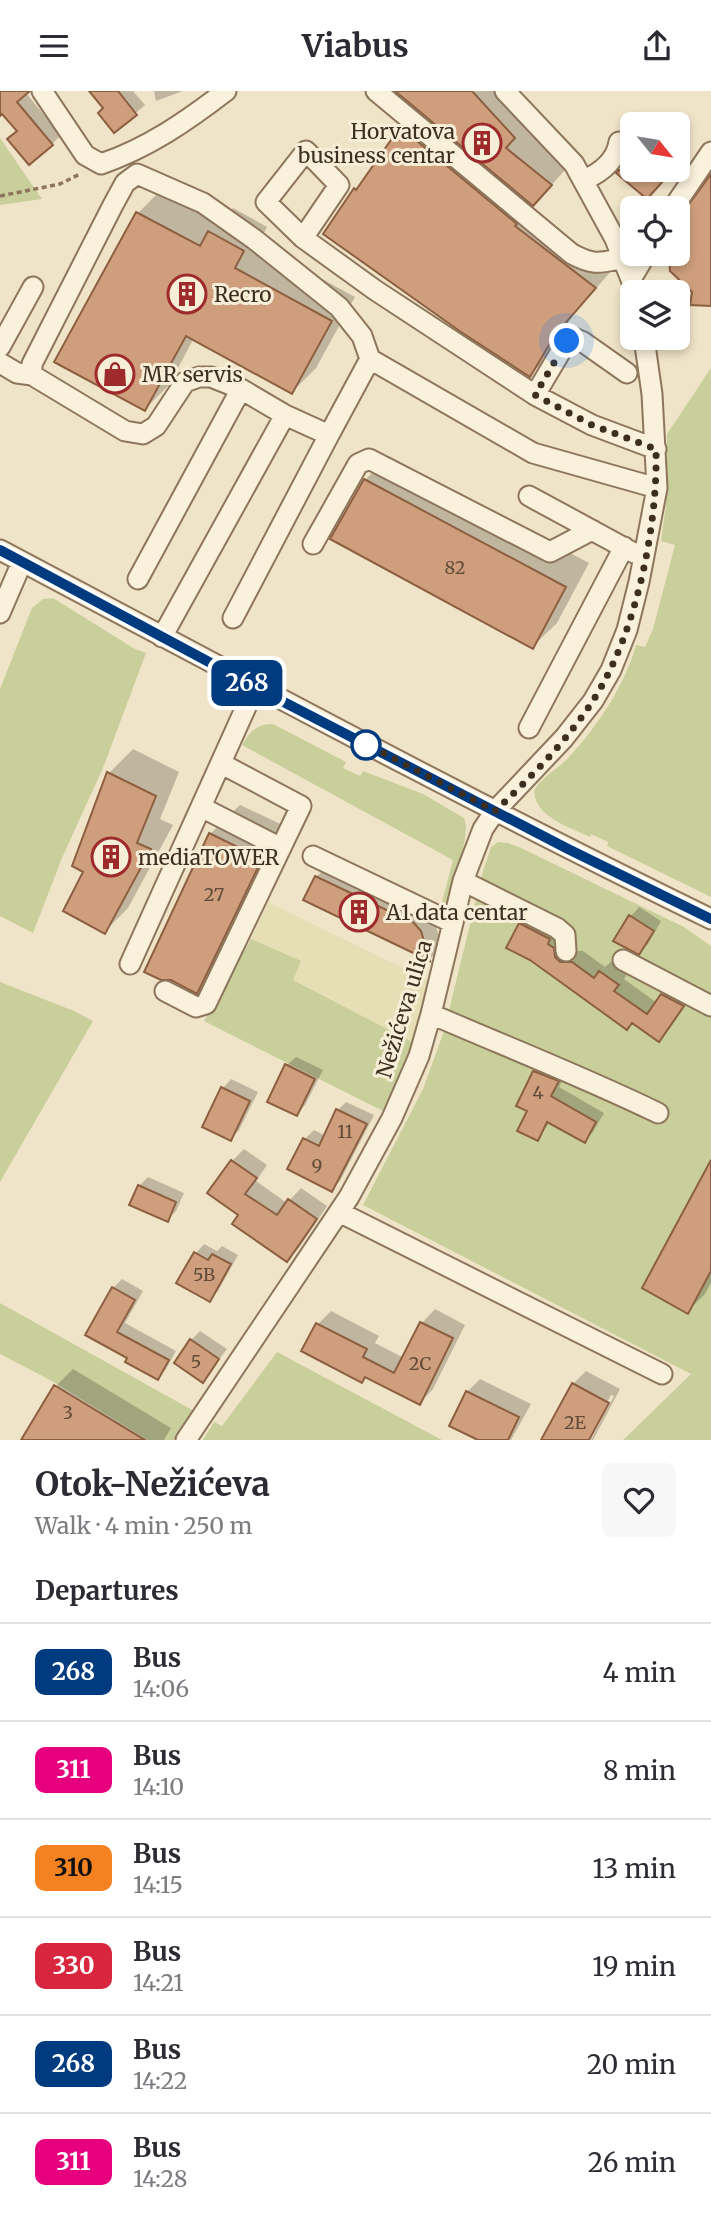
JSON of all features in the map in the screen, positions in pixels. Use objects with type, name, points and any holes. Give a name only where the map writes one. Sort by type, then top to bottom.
[{"type":"street","points":[[42,91],[85,155],[101,164],[129,154],[184,124],[226,91]]},
{"type":"street","points":[[376,91],[572,254],[588,263],[620,259]]},
{"type":"street","points":[[505,91],[574,164],[620,250]]},
{"type":"street","points":[[681,196],[711,152]]},
{"type":"street","points":[[32,375],[33,364],[113,205],[125,183],[138,174],[203,203],[254,239],[340,307],[362,336],[370,359],[533,453],[657,488]]},
{"type":"street","points":[[303,238],[375,290],[535,395],[592,425],[656,449]]},
{"type":"street","points":[[0,347],[33,287]]},
{"type":"street","points":[[535,395],[567,341],[574,338],[627,373]]},
{"type":"street","name":"Nežićeva ulica","points":[[186,1440],[339,1212],[377,1146],[406,1087],[431,1014],[463,881],[477,843],[495,811],[564,738],[593,701],[611,670],[626,630],[644,559],[657,488],[652,394],[646,350]]},
{"type":"street","points":[[233,618],[370,359]]},
{"type":"street","points":[[0,363],[17,373],[32,375],[125,431],[143,434],[156,426],[185,382],[199,377],[211,377],[241,389],[285,415],[329,435]]},
{"type":"street","points":[[138,579],[241,389]]},
{"type":"street","points":[[162,637],[285,415]]},
{"type":"street","points":[[313,544],[358,464],[369,459],[550,552],[592,530]]},
{"type":"street","points":[[529,496],[644,559]]},
{"type":"street","points":[[529,728],[624,547]]},
{"type":"street","points":[[0,550],[255,687],[711,919]]},
{"type":"street","points":[[0,613],[22,562]]},
{"type":"street","points":[[130,964],[255,687]]},
{"type":"street","points":[[165,991],[196,1007],[206,1004],[301,806],[222,764]]},
{"type":"street","points":[[201,807],[281,848]]},
{"type":"street","points":[[313,856],[453,923]]},
{"type":"street","points":[[463,881],[557,928],[565,935],[566,951]]},
{"type":"street","points":[[623,960],[711,1006]]},
{"type":"street","points":[[431,1014],[555,1068],[589,1079],[658,1113]]},
{"type":"street","points":[[339,1212],[662,1374]]},
{"type":"path","points":[[0,196],[60,184]]},
{"type":"shaded area","points":[[268,902],[429,981],[414,1043],[293,980],[251,939]]},
{"type":"green space","points":[[0,138],[42,199],[0,205]]},
{"type":"green space","points":[[711,368],[711,897],[607,846],[608,842],[591,834],[590,837],[554,820],[540,808],[534,791],[590,732],[625,675],[636,645],[645,647],[653,629],[675,545],[661,541],[666,505],[667,434]]},
{"type":"green space","points":[[53,598],[135,649],[146,653],[103,768],[62,858],[33,933],[0,916],[0,689],[32,608],[43,599]]},
{"type":"green space","points":[[273,724],[346,762],[343,768],[360,776],[363,771],[423,794],[464,818],[466,825],[463,847],[447,905],[442,902],[453,860],[242,745],[254,730],[262,725]]},
{"type":"green space","points":[[498,842],[519,847],[684,927],[711,946],[711,1440],[623,1440],[691,1374],[363,1205],[423,1089],[444,1031],[483,871],[491,847]]},
{"type":"green space","points":[[251,939],[301,961],[293,980],[414,1043],[385,1112],[204,1021]]},
{"type":"green space","points":[[0,982],[93,1021],[0,1182]]},
{"type":"green space","points":[[0,1303],[194,1411],[175,1440],[148,1440],[52,1381],[0,1354]]},
{"type":"green space","points":[[277,1352],[442,1440],[203,1440],[214,1422],[222,1426]]},
{"type":"building","points":[[0,91],[30,91],[17,102],[53,145],[29,165],[7,139],[17,131],[2,114],[0,116]]},
{"type":"building","points":[[89,91],[118,91],[137,115],[114,133],[98,113],[103,108]]},
{"type":"building","name":"Horvatova business centar","points":[[395,91],[472,91],[515,138],[506,148],[552,185],[533,206]]},
{"type":"building","points":[[400,127],[517,224],[515,226],[596,288],[555,335],[530,377],[461,332],[323,234]]},
{"type":"building","points":[[711,174],[711,306],[690,305],[690,280],[679,280],[670,271],[670,266],[690,266],[690,203]]},
{"type":"building","points":[[627,182],[662,182],[650,196],[643,196]]},
{"type":"building","name":"Recro","points":[[136,212],[200,246],[208,231],[244,251],[235,268],[332,321],[292,394],[186,336],[145,411],[54,362]]},
{"type":"building","points":[[364,479],[566,587],[533,649],[330,539]]},
{"type":"building","name":"mediaTOWER","points":[[107,772],[156,796],[137,843],[151,849],[105,934],[63,911],[83,872],[72,866]]},
{"type":"building","points":[[209,833],[262,859],[197,994],[171,980],[161,980],[144,972]]},
{"type":"building","name":"A1 data centar","points":[[315,876],[414,923],[421,931],[430,961],[303,900]]},
{"type":"building","points":[[629,915],[654,931],[639,955],[613,941]]},
{"type":"building","points":[[519,923],[550,939],[548,944],[554,948],[555,957],[560,962],[572,962],[594,978],[599,971],[619,985],[614,991],[647,1014],[661,994],[684,1006],[659,1042],[632,1023],[627,1030],[530,960],[506,948]]},
{"type":"building","points":[[285,1064],[315,1079],[297,1116],[267,1102]]},
{"type":"building","points":[[533,1071],[559,1081],[551,1096],[596,1122],[585,1143],[547,1122],[538,1141],[517,1131],[527,1111],[516,1106]]},
{"type":"building","points":[[221,1087],[250,1101],[231,1141],[202,1127]]},
{"type":"building","points":[[336,1109],[367,1124],[332,1192],[287,1169],[303,1138],[319,1146]]},
{"type":"building","points":[[231,1160],[257,1178],[245,1194],[277,1215],[288,1199],[317,1219],[287,1262],[232,1224],[238,1215],[207,1193]]},
{"type":"building","points":[[711,1160],[711,1271],[688,1314],[642,1288]]},
{"type":"building","points":[[138,1185],[176,1202],[168,1222],[129,1205]]},
{"type":"building","points":[[194,1252],[208,1260],[212,1254],[231,1264],[210,1302],[176,1283]]},
{"type":"building","points":[[112,1287],[135,1300],[117,1332],[169,1360],[158,1380],[125,1362],[127,1358],[85,1335]]},
{"type":"building","points":[[420,1322],[453,1338],[420,1405],[365,1377],[362,1383],[301,1351],[316,1323],[367,1349],[363,1357],[394,1373]]},
{"type":"building","points":[[190,1339],[219,1359],[203,1383],[174,1363]]},
{"type":"building","points":[[572,1383],[609,1403],[589,1440],[541,1440]]},
{"type":"building","points":[[54,1385],[145,1440],[21,1440]]},
{"type":"building","points":[[466,1391],[519,1417],[508,1440],[478,1440],[449,1426]]},
{"type":"bus line","name":"268","points":[[0,550],[276,698],[568,849],[711,919]]},
{"type":"place","name":"Horvatova business centar","points":[[482,143]]},
{"type":"place","name":"Recro","points":[[187,294]]},
{"type":"place","name":"MR servis","points":[[115,374]]},
{"type":"place","name":"mediaTOWER","points":[[111,857]]},
{"type":"place","name":"A1 data centar","points":[[359,912]]},
{"type":"route","points":[[366,745],[364,743],[495,811],[564,738],[593,701],[611,670],[626,630],[650,534],[657,488],[656,449],[631,442],[592,425],[535,395],[567,341]]}]
